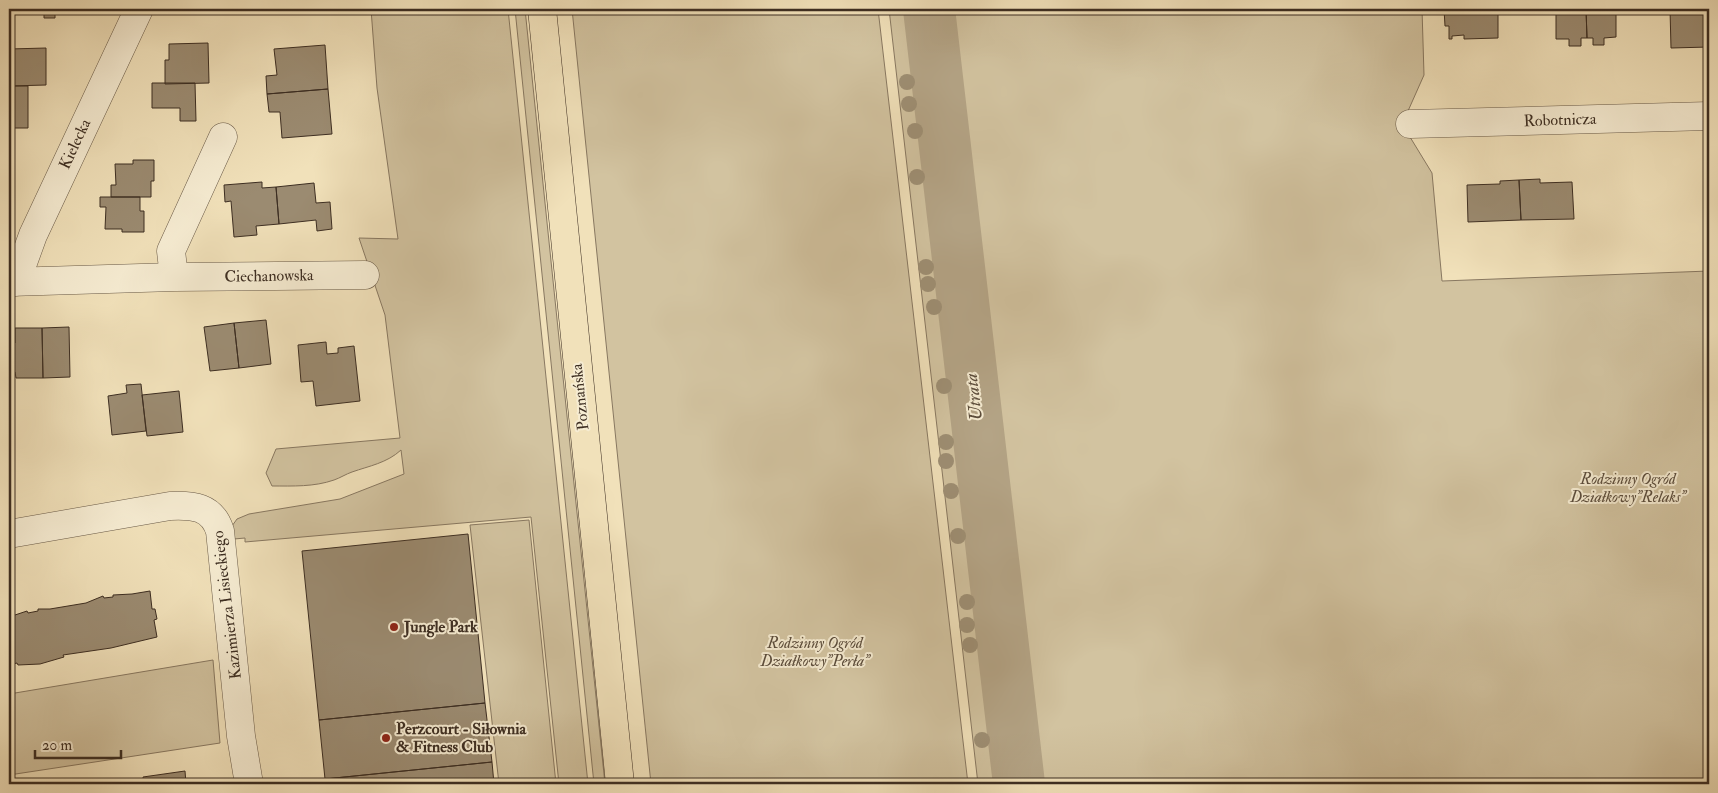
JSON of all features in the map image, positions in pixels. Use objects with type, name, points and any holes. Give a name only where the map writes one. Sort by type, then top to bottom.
[{"type":"main road","name":"Poznańska","points":[[542,9],[620,784]]},
{"type":"street","name":"Kielecka","points":[[12,282],[139,9]]},
{"type":"street","name":"Robotnicza","points":[[1410,124],[1709,116]]},
{"type":"street","points":[[174,277],[171,251],[223,137]]},
{"type":"street","name":"Ciechanowska","points":[[12,282],[174,277],[365,275]]},
{"type":"street","name":"Kazimierza Lisieckiego","points":[[9,534],[170,506],[185,505],[198,507],[214,517],[220,531],[241,736],[249,784]]},
{"type":"green space","points":[[371,9],[508,9],[588,784],[559,784],[531,517],[245,542],[245,538],[234,539],[232,526],[237,519],[249,514],[340,499],[404,474],[401,450],[384,461],[319,484],[272,486],[266,473],[276,449],[400,438],[385,315],[359,238],[398,239],[377,88]]},
{"type":"green space","points":[[515,9],[525,9],[605,784],[594,784]]},
{"type":"green space","name":"Rodzinny Ogród Działkowy\"Perła\"","points":[[572,9],[878,9],[968,784],[651,784]]},
{"type":"green space","points":[[889,9],[917,9],[1001,784],[978,784]]},
{"type":"green space","name":"Rodzinny Ogród Działkowy\"Relaks\"","points":[[939,9],[1422,9],[1424,75],[1408,111],[1410,137],[1432,173],[1442,281],[1709,271],[1709,784],[1029,784]]},
{"type":"green space","points":[[529,520],[556,784],[499,784],[470,525]]},
{"type":"green space","points":[[213,660],[220,743],[9,775],[9,694]]},
{"type":"building","points":[[44,9],[55,9],[55,18],[44,18]]},
{"type":"building","points":[[1444,9],[1498,9],[1498,38],[1464,39],[1464,35],[1452,36],[1452,39],[1449,39],[1449,26],[1445,26]]},
{"type":"building","points":[[1556,9],[1586,9],[1587,38],[1581,38],[1581,46],[1569,46],[1569,39],[1556,39]]},
{"type":"building","points":[[1586,9],[1616,9],[1616,37],[1604,38],[1604,45],[1593,45],[1593,38],[1587,38]]},
{"type":"building","points":[[1670,9],[1709,9],[1709,47],[1671,48]]},
{"type":"building","points":[[208,43],[209,83],[165,84],[165,60],[169,60],[169,44]]},
{"type":"building","points":[[325,45],[328,89],[267,94],[266,76],[277,75],[274,49]]},
{"type":"building","points":[[46,48],[46,85],[9,86],[9,49]]},
{"type":"building","points":[[152,83],[195,83],[196,121],[180,121],[180,108],[152,108]]},
{"type":"building","points":[[9,86],[28,86],[28,128],[9,128]]},
{"type":"building","points":[[328,89],[332,134],[282,138],[280,112],[269,112],[267,94]]},
{"type":"building","points":[[133,160],[154,160],[154,181],[151,181],[151,197],[111,197],[111,185],[116,185],[115,164],[133,164]]},
{"type":"building","points":[[1540,179],[1540,183],[1572,182],[1574,219],[1521,220],[1519,180]]},
{"type":"building","points":[[1519,180],[1521,220],[1468,222],[1467,185],[1500,184],[1500,181]]},
{"type":"building","points":[[262,182],[262,188],[276,187],[279,224],[256,226],[257,235],[234,237],[231,201],[225,202],[224,185]]},
{"type":"building","points":[[314,183],[316,203],[330,202],[332,229],[317,231],[316,220],[279,224],[276,187]]},
{"type":"building","points":[[100,197],[140,197],[140,211],[144,211],[144,232],[122,232],[122,229],[105,229],[106,207],[100,207]]},
{"type":"building","points":[[266,320],[271,364],[239,368],[234,323]]},
{"type":"building","points":[[234,323],[239,368],[210,371],[204,327]]},
{"type":"building","points":[[69,327],[70,377],[43,378],[42,328]]},
{"type":"building","points":[[15,328],[42,328],[43,378],[16,378],[15,372],[9,372],[9,343],[15,343]]},
{"type":"building","points":[[326,342],[327,354],[338,353],[338,348],[354,346],[360,401],[316,406],[313,381],[301,382],[298,345]]},
{"type":"building","points":[[141,384],[146,431],[112,435],[108,396],[127,393],[126,385]]},
{"type":"building","points":[[179,391],[183,432],[147,436],[142,395]]},
{"type":"building","name":"Jungle Park","points":[[468,534],[485,703],[319,720],[302,551]]},
{"type":"building","points":[[150,591],[152,609],[155,609],[157,619],[154,620],[157,637],[111,648],[63,655],[64,657],[40,664],[18,665],[17,663],[9,665],[9,617],[27,611],[28,613],[38,611],[38,609],[86,603],[103,596],[104,598],[113,597],[113,595]]},
{"type":"building","points":[[485,703],[492,762],[325,779],[319,720]]},
{"type":"building","points":[[492,762],[494,784],[325,784],[325,779]]},
{"type":"building","points":[[185,771],[186,784],[144,784],[143,777]]},
{"type":"waterway","name":"Utrata","points":[[929,9],[1019,784]]},
{"type":"place","name":"Jungle Park","points":[[394,627]]},
{"type":"place","name":"Perzcourt - Siłownia & Fitness Club","points":[[386,738]]}]
